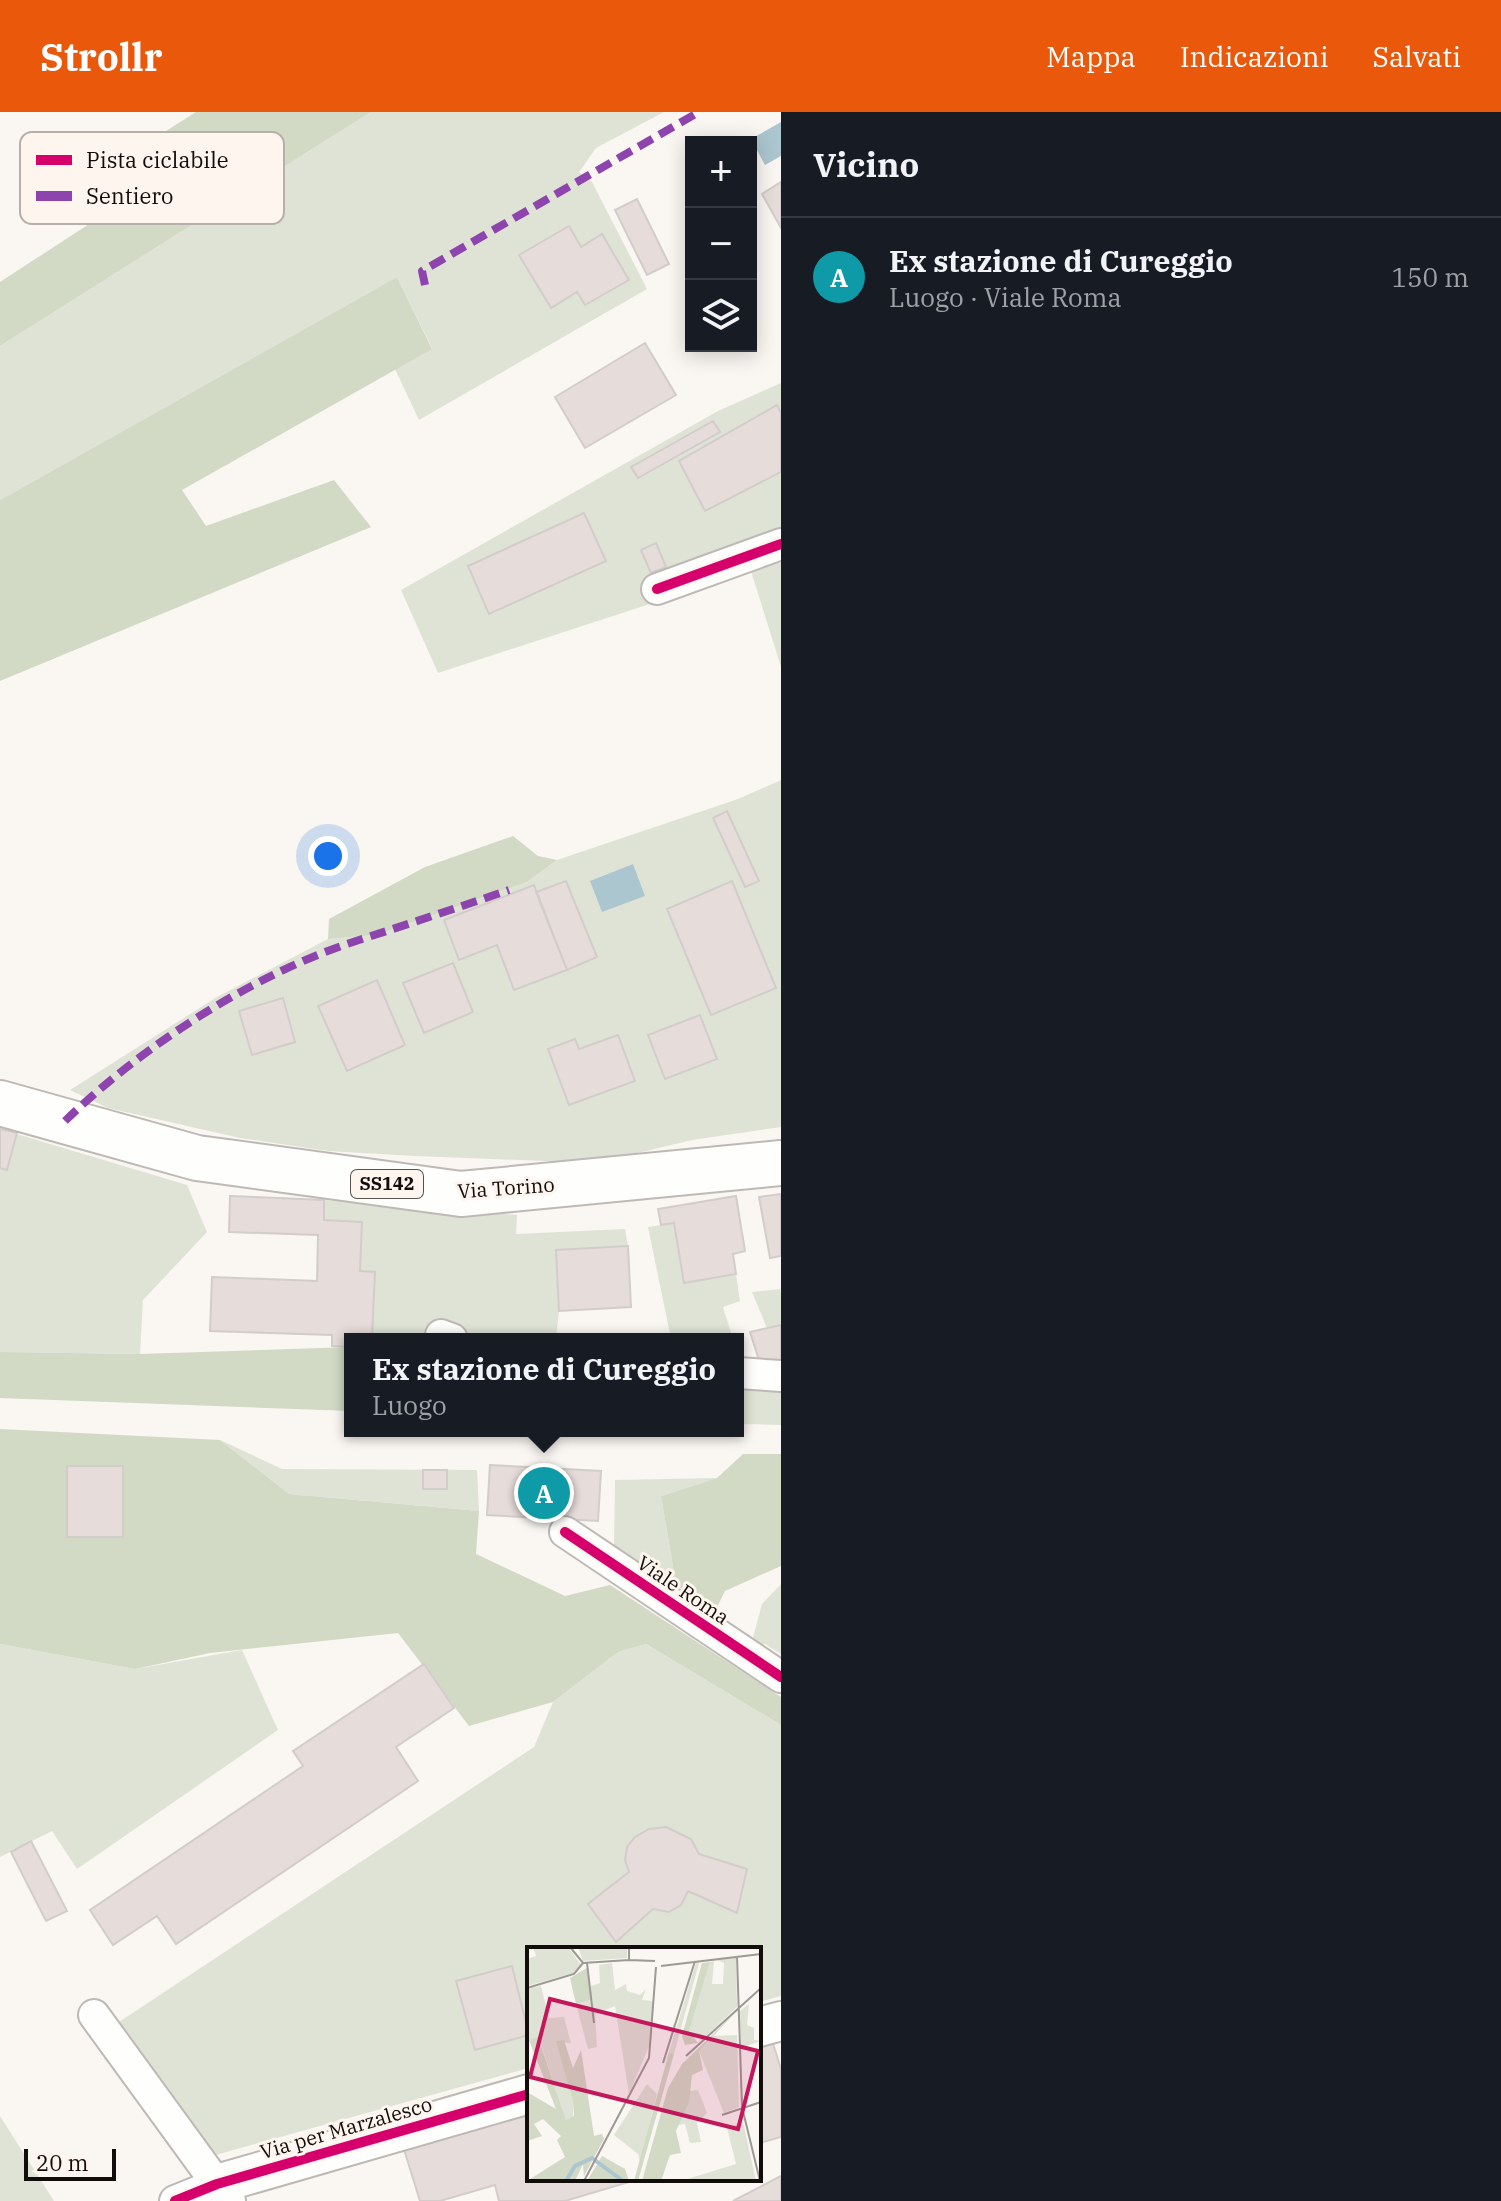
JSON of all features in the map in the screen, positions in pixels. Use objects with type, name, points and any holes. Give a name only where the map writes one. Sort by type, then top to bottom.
[{"type":"main road","name":"Via Torino","points":[[0,1103],[197,1158],[461,1194],[781,1163]]},
{"type":"street","points":[[657,589],[781,544]]},
{"type":"street","points":[[744,1373],[781,1376]]},
{"type":"street","name":"Viale Roma","points":[[565,1532],[781,1677]]},
{"type":"street","points":[[94,2015],[221,2192]]},
{"type":"street","points":[[761,2026],[781,2021]]},
{"type":"street","name":"Via per Marzalesco","points":[[175,2201],[221,2192],[527,2095]]},
{"type":"shaded area","points":[[371,112],[664,112],[596,148],[579,172],[592,182],[647,289],[419,420],[394,367],[432,348],[397,277],[0,500],[0,346],[193,224],[284,224],[284,167]]},
{"type":"shaded area","points":[[781,383],[781,667],[751,571],[438,673],[401,590],[718,411]]},
{"type":"shaded area","points":[[781,780],[781,1127],[692,1140],[596,1163],[415,1156],[328,1151],[240,1138],[108,1108],[70,1090],[217,997],[328,939],[376,935],[527,882],[557,860],[738,799]]},
{"type":"shaded area","points":[[0,1129],[187,1185],[207,1232],[143,1300],[140,1354],[0,1352]]},
{"type":"shaded area","points":[[324,1200],[517,1215],[516,1234],[625,1229],[628,1246],[556,1250],[559,1311],[557,1333],[372,1333],[375,1272],[360,1271],[362,1222],[324,1220]]},
{"type":"shaded area","points":[[674,1223],[684,1282],[736,1274],[740,1301],[723,1307],[731,1333],[670,1333],[648,1227]]},
{"type":"shaded area","points":[[780,1289],[781,1294],[781,1362],[752,1292]]},
{"type":"shaded area","points":[[744,1380],[781,1383],[781,1425],[744,1424]]},
{"type":"shaded area","points":[[220,1440],[282,1469],[477,1470],[479,1511],[289,1494]]},
{"type":"shaded area","points":[[717,1478],[661,1496],[676,1584],[614,1548],[615,1480]]},
{"type":"shaded area","points":[[781,1584],[781,1654],[765,1644],[750,1649],[762,1604]]},
{"type":"shaded area","points":[[0,1644],[135,1669],[242,1650],[278,1730],[77,1869],[52,1831],[0,1857]]},
{"type":"shaded area","points":[[646,1644],[781,1725],[781,1996],[761,2001],[761,1947],[527,1947],[527,2069],[208,2157],[116,2024],[534,1747],[553,1702],[618,1652]]},
{"type":"shaded area","points":[[0,2116],[54,2201],[0,2201]]},
{"type":"green space","points":[[196,112],[371,112],[284,167],[284,132],[164,132]]},
{"type":"green space","points":[[89,224],[193,224],[0,346],[0,282]]},
{"type":"green space","points":[[397,277],[432,349],[182,490],[206,526],[334,480],[371,527],[0,681],[0,500]]},
{"type":"green space","points":[[513,836],[538,856],[557,860],[527,882],[376,935],[328,939],[329,919],[425,867]]},
{"type":"green space","points":[[344,1347],[344,1411],[0,1398],[0,1352],[140,1354]]},
{"type":"green space","points":[[0,1429],[220,1440],[289,1494],[479,1511],[476,1554],[565,1596],[610,1585],[781,1697],[781,1725],[646,1644],[618,1652],[553,1702],[469,1726],[398,1633],[210,1653],[135,1669],[0,1644]]},
{"type":"green space","points":[[743,1454],[781,1454],[781,1566],[725,1591],[712,1617],[676,1584],[661,1496],[717,1478]]},
{"type":"water","points":[[781,122],[781,156],[765,165],[757,150],[756,136]]},
{"type":"water","points":[[633,864],[645,896],[602,912],[590,881]]},
{"type":"building","points":[[781,182],[781,228],[762,194]]},
{"type":"building","points":[[637,199],[669,264],[647,275],[615,210]]},
{"type":"building","points":[[569,226],[581,247],[602,234],[629,280],[585,305],[577,292],[551,308],[519,255]]},
{"type":"building","points":[[645,343],[676,395],[585,448],[555,397]]},
{"type":"building","points":[[777,405],[781,413],[781,472],[705,511],[679,461]]},
{"type":"building","points":[[713,421],[720,432],[638,478],[631,467]]},
{"type":"building","points":[[584,513],[606,561],[489,614],[468,566]]},
{"type":"building","points":[[656,543],[666,567],[651,573],[641,550]]},
{"type":"building","points":[[727,811],[759,881],[745,887],[713,818]]},
{"type":"building","points":[[566,881],[597,957],[567,970],[536,892]]},
{"type":"building","points":[[732,881],[776,988],[711,1015],[667,909]]},
{"type":"building","points":[[534,885],[567,970],[514,990],[497,945],[459,960],[444,920]]},
{"type":"building","points":[[453,963],[473,1012],[424,1033],[403,983]]},
{"type":"building","points":[[377,980],[405,1045],[347,1071],[318,1006]]},
{"type":"building","points":[[283,998],[295,1042],[252,1055],[239,1011]]},
{"type":"building","points":[[700,1015],[717,1059],[665,1079],[648,1035]]},
{"type":"building","points":[[618,1035],[635,1081],[569,1105],[548,1049],[575,1039],[579,1049]]},
{"type":"building","points":[[0,1129],[17,1133],[7,1170],[0,1168]]},
{"type":"building","points":[[781,1194],[781,1256],[770,1258],[759,1197]]},
{"type":"building","points":[[230,1196],[324,1200],[324,1220],[362,1222],[360,1271],[375,1272],[372,1333],[344,1333],[344,1347],[332,1346],[332,1335],[210,1331],[212,1277],[317,1281],[318,1235],[229,1232]]},
{"type":"building","points":[[736,1196],[745,1251],[733,1254],[736,1274],[684,1283],[674,1223],[661,1225],[658,1209]]},
{"type":"building","points":[[628,1246],[631,1307],[559,1311],[556,1250]]},
{"type":"building","points":[[781,1325],[781,1362],[759,1360],[750,1332]]},
{"type":"building","points":[[490,1465],[601,1471],[598,1521],[487,1515]]},
{"type":"building","points":[[67,1466],[123,1466],[123,1537],[67,1537]]},
{"type":"building","points":[[423,1470],[447,1470],[447,1489],[423,1489]]},
{"type":"building","points":[[424,1664],[454,1708],[396,1747],[418,1781],[176,1944],[157,1916],[113,1945],[90,1910],[303,1766],[293,1751]]},
{"type":"building","points":[[666,1827],[691,1839],[699,1854],[747,1869],[737,1913],[688,1891],[681,1905],[669,1912],[653,1909],[616,1942],[588,1904],[629,1872],[625,1860],[627,1847],[635,1837],[649,1829]]},
{"type":"building","points":[[31,1841],[67,1911],[46,1921],[11,1852]]},
{"type":"building","points":[[512,1966],[527,2036],[475,2050],[456,1981]]},
{"type":"building","points":[[770,2034],[781,2069],[781,2137],[761,2142],[761,2036]]},
{"type":"building","points":[[527,2106],[527,2181],[632,2181],[565,2201],[499,2201],[495,2185],[440,2201],[420,2201],[402,2143]]},
{"type":"building","points":[[781,2176],[781,2201],[733,2201]]},
{"type":"marked path","points":[[425,285],[422,271],[699,112]]},
{"type":"marked path","points":[[65,1121],[128,1066],[163,1041],[276,973],[353,942],[509,890]]},
{"type":"cycle path","points":[[657,589],[781,544]]},
{"type":"cycle path","points":[[565,1532],[781,1677]]},
{"type":"cycle path","points":[[175,2201],[217,2184],[527,2095]]},
{"type":"place","name":"Ex stazione di Cureggio","points":[[544,1493]]}]
